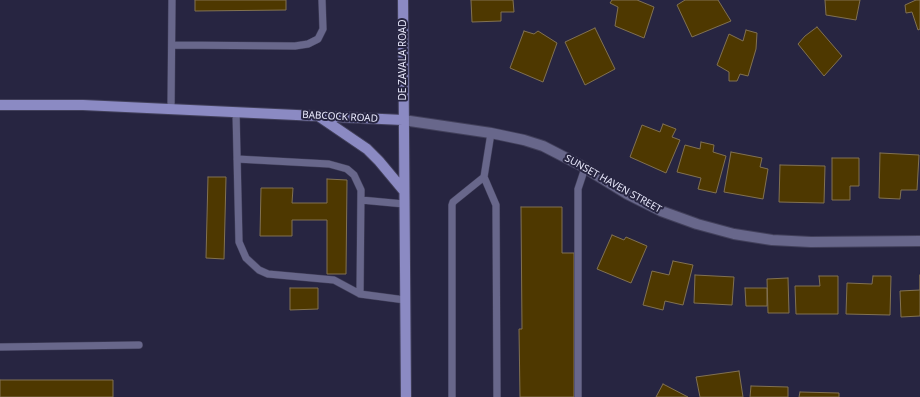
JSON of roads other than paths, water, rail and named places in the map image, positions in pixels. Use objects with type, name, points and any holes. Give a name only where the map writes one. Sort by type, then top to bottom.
[{"type":"main road","name":"DE ZAVALA ROAD","points":[[403,0],[404,120]]},
{"type":"main road","name":"BABCOCK ROAD","points":[[0,106],[83,106],[171,109],[404,120]]},
{"type":"main road","points":[[318,116],[367,149],[404,191]]},
{"type":"main road","points":[[404,120],[406,397]]},
{"type":"street","name":"SUNSET HAVEN STREET","points":[[404,120],[491,133],[524,140],[543,146],[585,168],[627,194],[661,211],[697,224],[734,234],[772,240],[811,242],[920,241]]},
{"type":"lane","points":[[171,109],[172,0]]},
{"type":"lane","points":[[172,45],[295,46],[308,44],[318,39],[323,28],[322,0]]},
{"type":"lane","points":[[236,112],[239,242],[246,258],[259,270],[268,274],[334,280],[360,294],[405,300]]},
{"type":"lane","points":[[491,133],[484,177],[496,205],[497,397]]},
{"type":"lane","points":[[237,160],[328,164],[347,169],[354,175],[361,190],[360,294]]},
{"type":"lane","points":[[578,397],[578,189],[585,168]]},
{"type":"lane","points":[[452,397],[452,205],[453,202],[484,177]]},
{"type":"lane","points":[[361,200],[404,204]]},
{"type":"lane","points":[[0,347],[139,345]]}]
